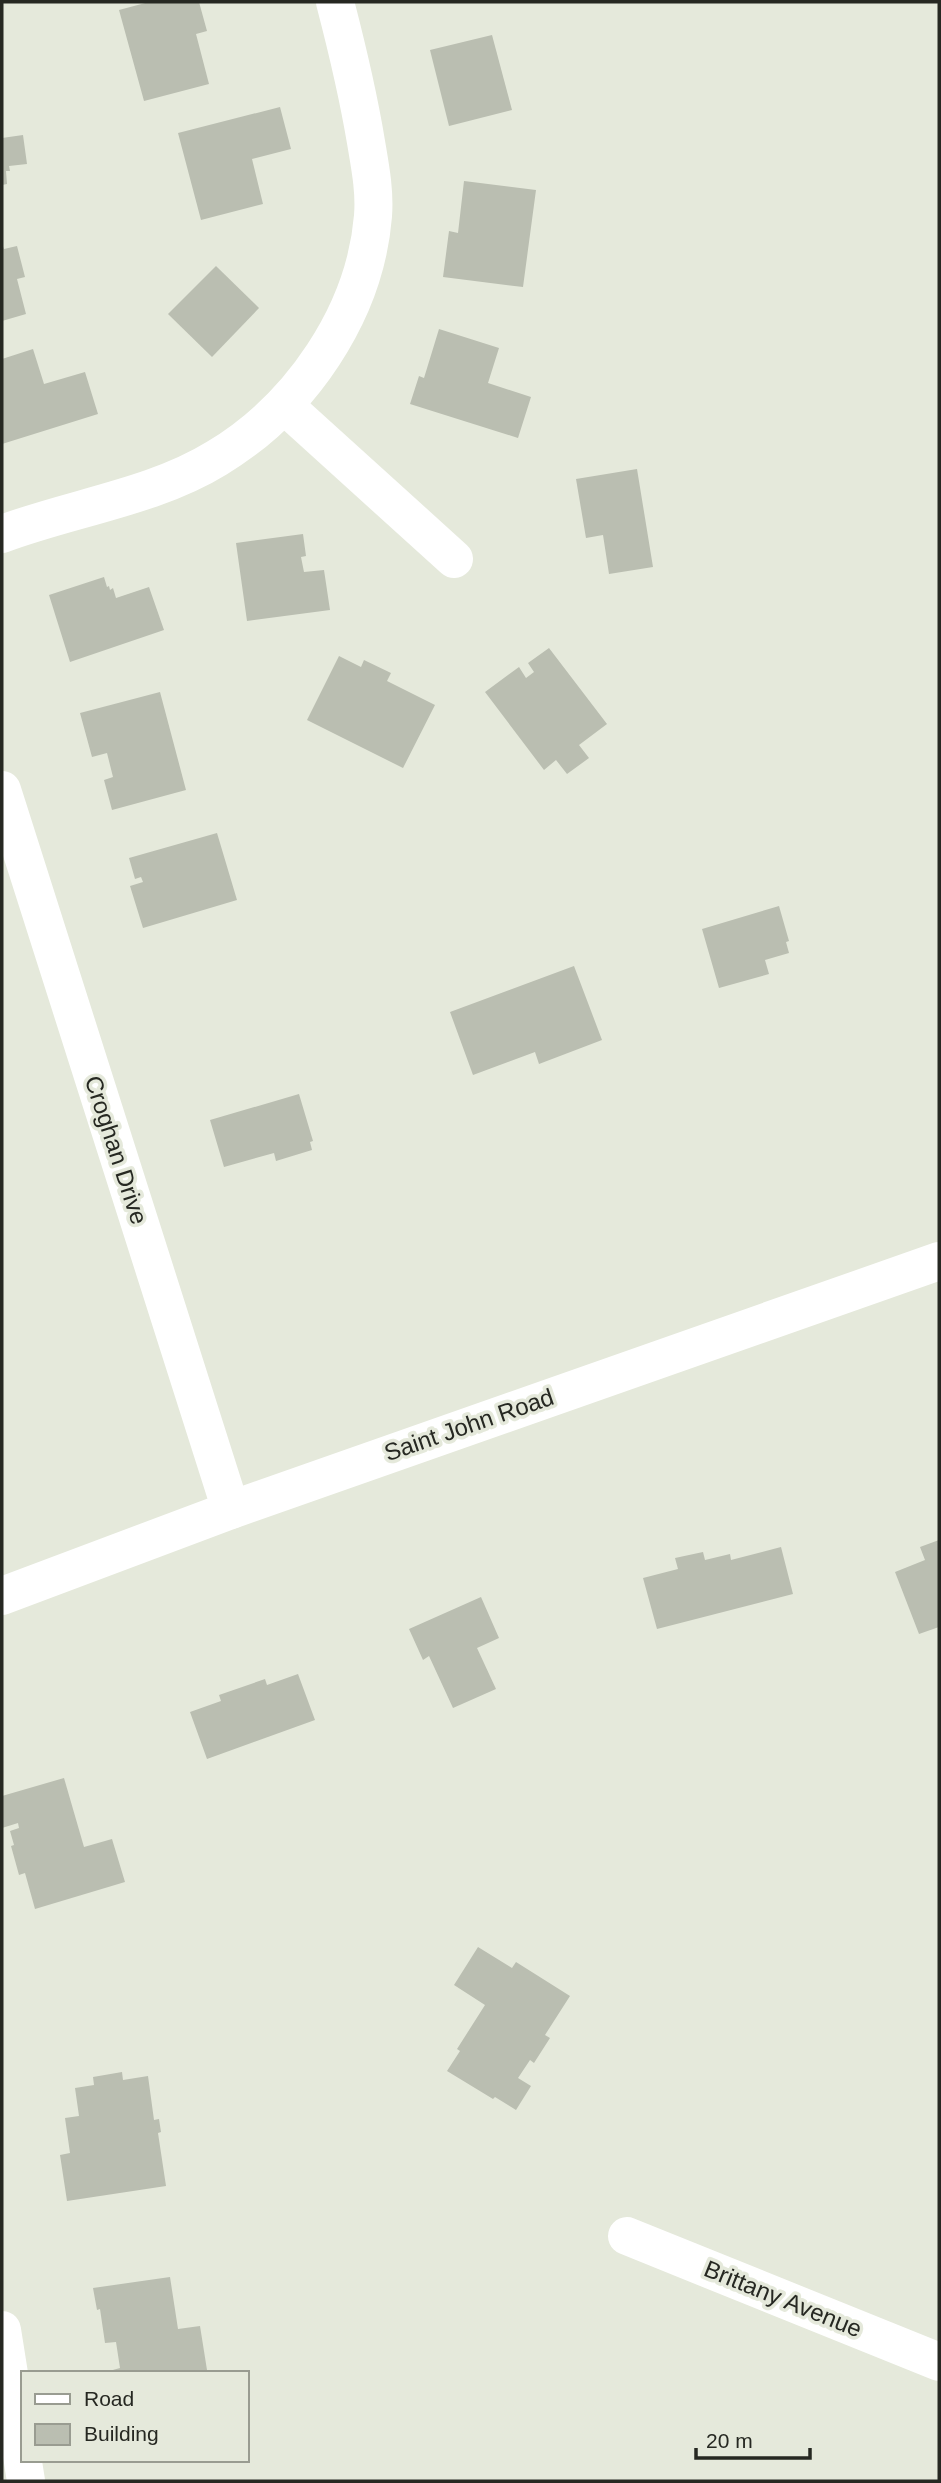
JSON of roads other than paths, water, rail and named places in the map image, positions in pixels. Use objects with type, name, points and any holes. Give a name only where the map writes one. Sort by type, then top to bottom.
[{"type":"street","points":[[2,534],[163,484],[217,459],[266,423],[285,405],[329,344],[346,313],[359,280],[368,248],[373,214],[372,180],[355,80],[335,2]]},
{"type":"street","points":[[285,405],[454,559]]},
{"type":"street","name":"Croghan Drive","points":[[2,790],[231,1510]]},
{"type":"street","name":"Saint John Road","points":[[2,1596],[231,1510],[939,1261]]},
{"type":"street","name":"Brittany Avenue","points":[[626,2236],[939,2362]]},
{"type":"street","points":[[2,2330],[21,2450]]},
{"type":"street","points":[[23,2462],[26,2481]]}]
